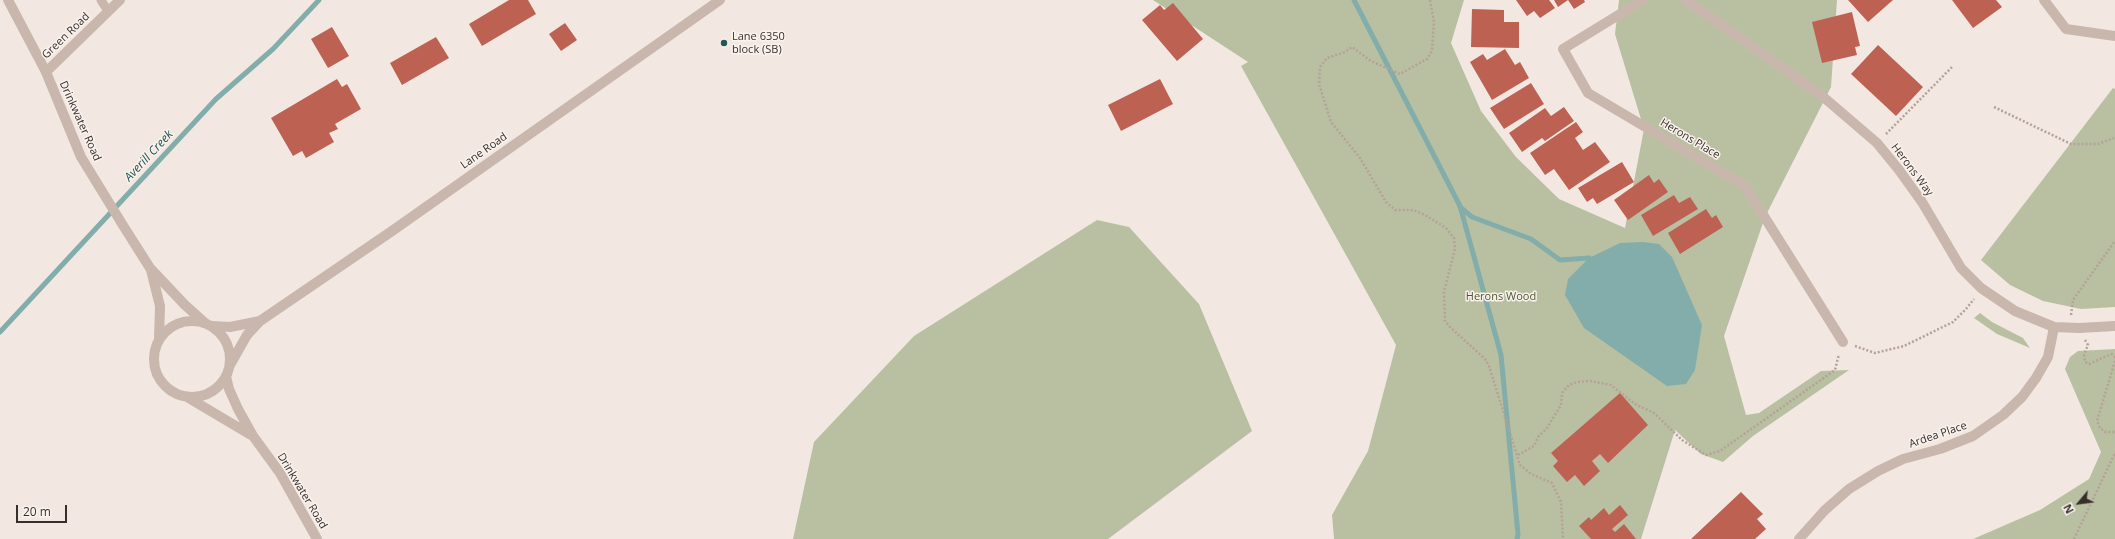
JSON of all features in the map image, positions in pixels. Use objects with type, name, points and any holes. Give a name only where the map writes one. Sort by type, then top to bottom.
[{"type":"street","name":"Drinkwater Road","points":[[8,0],[46,72],[81,157],[124,227],[150,268],[185,305],[208,325]]},
{"type":"street","name":"Green Road","points":[[46,72],[120,0]]},
{"type":"street","name":"Lane Road","points":[[230,365],[247,335],[260,321],[392,231],[720,0]]},
{"type":"street","name":"Herons Place","points":[[1643,0],[1563,49],[1588,93],[1745,186],[1843,342]]},
{"type":"street","name":"Herons Way","points":[[1686,0],[1821,95],[1877,143],[1922,202],[1962,268],[1981,288],[2015,311],[2054,327],[2079,328],[2115,326]]},
{"type":"street","points":[[2044,0],[2066,29],[2115,36]]},
{"type":"street","name":"Drinkwater Road","points":[[150,268],[160,306],[159,340]]},
{"type":"street","points":[[192,320],[208,325],[221,334],[227,343],[230,354],[230,365],[226,376],[219,386],[209,393],[197,397],[185,396],[174,392],[164,385],[158,375],[154,363],[155,351],[159,340],[167,330],[178,323],[192,320]]},
{"type":"street","name":"Lane Road","points":[[208,325],[237,326],[260,321]]},
{"type":"street","name":"Ardea Place","points":[[1799,539],[1825,510],[1849,489],[1878,471],[1904,459],[1940,449],[1973,436],[2003,416],[2022,397],[2036,378],[2048,356],[2054,327]]},
{"type":"street","name":"Drinkwater Road","points":[[226,376],[238,409],[252,436],[280,473],[317,539]]},
{"type":"street","name":"Drinkwater Road","points":[[185,396],[222,416],[252,436]]},
{"type":"lane","points":[[101,0],[108,11]]},
{"type":"path","points":[[1430,0],[1434,22],[1432,51],[1427,59],[1400,74],[1371,61],[1352,47],[1345,52],[1327,58],[1320,67],[1319,84],[1331,122],[1360,158],[1386,202],[1395,210],[1413,210],[1425,215],[1446,228],[1454,238],[1455,249],[1444,292],[1445,321],[1486,359],[1490,366],[1516,446],[1520,465],[1531,474],[1552,483],[1561,502],[1562,539]]},
{"type":"path","points":[[1877,143],[1952,67]]},
{"type":"path","points":[[1994,107],[2071,144],[2098,144],[2115,138]]},
{"type":"path","points":[[2115,241],[2073,300],[2071,316],[2088,345],[2084,355],[2086,362],[2090,364],[2109,355],[2115,357]]},
{"type":"path","points":[[1518,455],[1534,446],[1561,405],[1562,393],[1569,385],[1577,382],[1590,381],[1611,385],[1635,404],[1654,413],[1682,440],[1706,455],[1720,451],[1835,370],[1843,342],[1875,353],[1904,346],[1953,322],[1966,309],[1981,288]]},
{"type":"path","points":[[2115,361],[2097,421],[2100,428],[2105,432],[2115,432]]},
{"type":"path","points":[[2074,539],[2115,453]]},
{"type":"green space","name":"Herons Wood","points":[[1153,0],[1464,0],[1451,43],[1481,111],[1516,157],[1559,199],[1625,228],[1644,129],[1615,34],[1619,0],[1837,0],[1831,87],[1765,217],[1724,336],[1746,415],[1759,413],[1821,371],[1849,370],[1753,436],[1723,462],[1701,454],[1675,430],[1641,539],[1334,539],[1332,515],[1368,451],[1396,345],[1241,66],[1248,62]]},
{"type":"green space","points":[[2113,88],[2115,89],[2115,307],[2081,309],[2043,301],[2010,285],[1981,260]]},
{"type":"green space","points":[[1097,220],[1129,227],[1199,304],[1252,431],[1108,539],[793,539],[814,442],[914,336]]},
{"type":"green space","points":[[1980,313],[1992,322],[2023,338],[2030,348],[1997,334],[1974,318]]},
{"type":"green space","points":[[2115,349],[2115,539],[1973,539],[2040,510],[2089,479],[2101,452],[2065,369],[2070,357],[2078,351]]},
{"type":"water","points":[[1643,242],[1659,244],[1672,257],[1702,325],[1695,370],[1686,384],[1667,386],[1584,328],[1565,295],[1568,279],[1589,258],[1620,243]]},
{"type":"building","points":[[509,0],[528,0],[536,14],[482,46],[469,24]]},
{"type":"building","points":[[1516,0],[1549,0],[1555,8],[1540,18],[1534,11],[1527,16]]},
{"type":"building","points":[[1554,0],[1568,0],[1558,7]]},
{"type":"building","points":[[1568,0],[1584,0],[1585,2],[1574,9]]},
{"type":"building","points":[[1848,0],[1893,0],[1868,22]]},
{"type":"building","points":[[1952,0],[1996,0],[2002,7],[1973,28]]},
{"type":"building","points":[[1173,3],[1203,39],[1177,61],[1142,20],[1160,5],[1164,10]]},
{"type":"building","points":[[1472,9],[1504,10],[1504,22],[1519,22],[1519,48],[1471,47]]},
{"type":"building","points":[[1852,12],[1860,46],[1855,47],[1857,55],[1822,63],[1812,22]]},
{"type":"building","points":[[565,23],[577,40],[561,51],[549,34]]},
{"type":"building","points":[[332,27],[349,56],[328,68],[311,39]]},
{"type":"building","points":[[436,37],[449,58],[402,85],[390,63]]},
{"type":"building","points":[[1878,45],[1923,87],[1896,116],[1851,74]]},
{"type":"building","points":[[1505,49],[1515,65],[1520,62],[1529,78],[1492,100],[1470,62],[1483,54],[1487,60]]},
{"type":"building","points":[[337,79],[342,87],[347,84],[361,109],[335,124],[338,129],[329,133],[334,142],[306,158],[302,151],[293,156],[271,118]]},
{"type":"building","points":[[1160,79],[1173,104],[1121,131],[1108,105]]},
{"type":"building","points":[[1531,83],[1544,104],[1504,129],[1490,108]]},
{"type":"building","points":[[1564,107],[1574,121],[1545,141],[1542,138],[1522,152],[1509,133],[1545,108],[1551,116]]},
{"type":"building","points":[[1576,122],[1583,132],[1575,138],[1583,150],[1595,142],[1610,162],[1569,190],[1554,169],[1545,175],[1530,153]]},
{"type":"building","points":[[1622,162],[1634,182],[1597,204],[1593,198],[1587,202],[1578,188]]},
{"type":"building","points":[[1649,175],[1654,183],[1659,179],[1668,192],[1628,220],[1614,200]]},
{"type":"building","points":[[1674,195],[1679,203],[1690,197],[1698,209],[1653,236],[1641,215]]},
{"type":"building","points":[[1706,209],[1712,218],[1716,215],[1723,227],[1680,254],[1668,233]]},
{"type":"building","points":[[1620,393],[1648,425],[1608,463],[1600,454],[1592,461],[1600,471],[1584,486],[1575,475],[1567,482],[1553,466],[1558,461],[1551,453]]},
{"type":"building","points":[[1741,492],[1763,514],[1757,519],[1766,529],[1755,539],[1691,539]]},
{"type":"building","points":[[1620,505],[1628,515],[1612,529],[1615,532],[1624,524],[1636,539],[1591,539],[1579,526],[1589,517],[1591,520],[1604,508],[1609,515]]},
{"type":"waterway","name":"Averill Creek","points":[[0,332],[216,99],[273,49],[319,0]]},
{"type":"waterway","points":[[1354,0],[1460,206],[1501,355],[1518,534],[1517,539]]},
{"type":"waterway","points":[[1460,207],[1472,217],[1531,239],[1560,260],[1589,258]]},
{"type":"place","name":"Lane 6350 block (SB)","points":[[724,43]]}]
